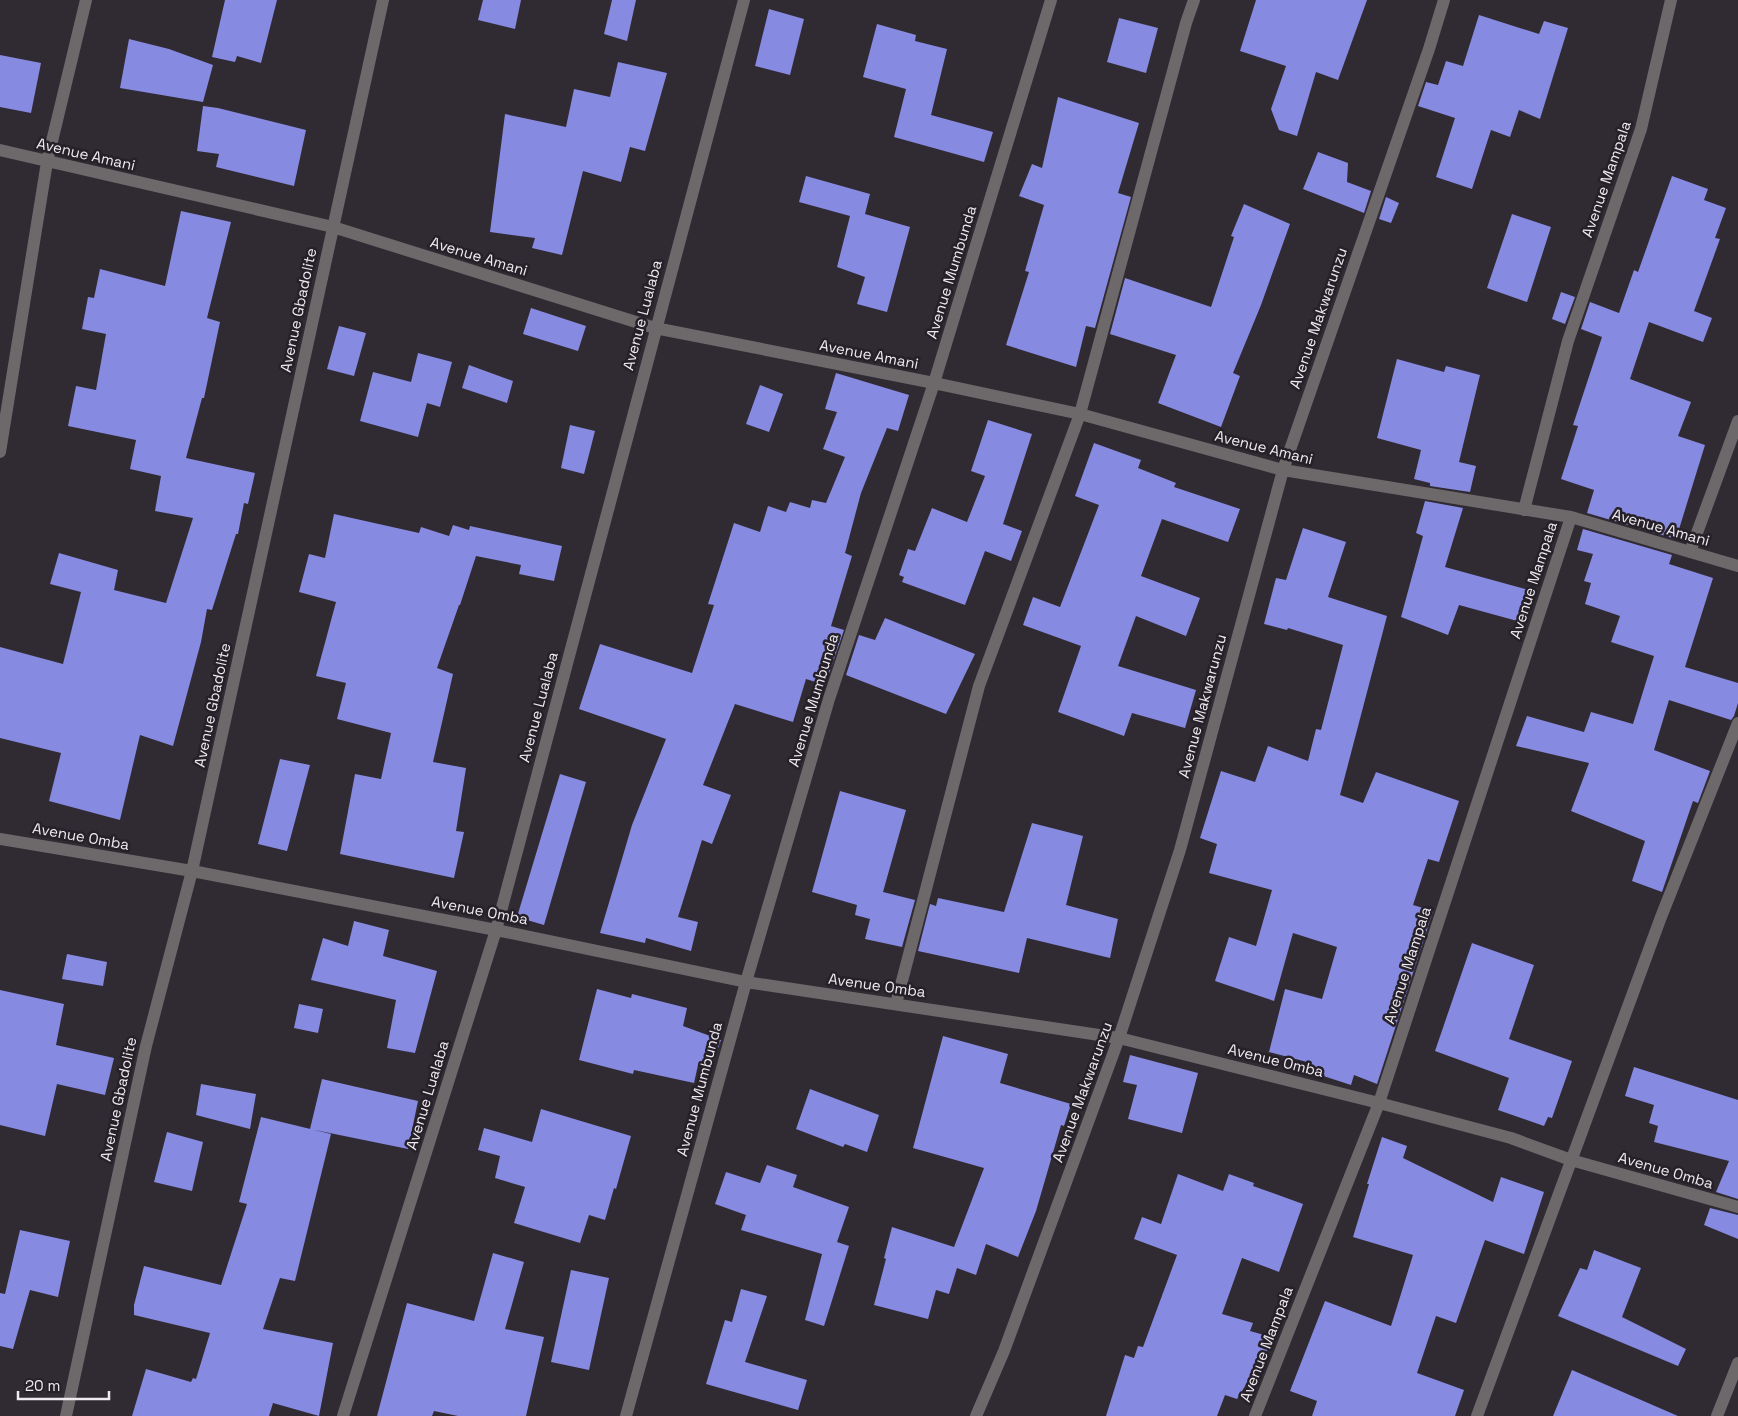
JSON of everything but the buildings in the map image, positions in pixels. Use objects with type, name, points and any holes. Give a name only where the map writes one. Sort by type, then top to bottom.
[{"type":"street","points":[[0,452],[47,162],[86,0]]},
{"type":"street","name":"Avenue Gbadolite","points":[[66,1416],[146,1046],[192,871],[383,0]]},
{"type":"street","name":"Avenue Lualaba","points":[[343,1416],[496,930],[744,0]]},
{"type":"street","name":"Avenue Mumbunda","points":[[626,1416],[746,982],[829,699],[934,383],[1051,0]]},
{"type":"street","points":[[896,1004],[979,686],[1080,414],[1194,0]]},
{"type":"street","name":"Avenue Makwarunzu","points":[[976,1416],[1004,1351],[1119,1038],[1180,850],[1282,470],[1429,49],[1444,0]]},
{"type":"street","name":"Avenue Mampala","points":[[1524,510],[1568,341],[1641,129],[1671,0]]},
{"type":"street","name":"Avenue Amani","points":[[0,150],[333,227],[655,328],[1080,414],[1282,470],[1571,517],[1738,566]]},
{"type":"street","points":[[1690,552],[1738,421]]},
{"type":"street","name":"Avenue Mampala","points":[[1255,1416],[1379,1103],[1571,517]]},
{"type":"street","points":[[1477,1416],[1661,917],[1738,723]]},
{"type":"street","name":"Avenue Omba","points":[[0,838],[192,871],[496,930],[746,982],[1119,1038],[1511,1138],[1571,1160],[1738,1207]]},
{"type":"street","points":[[1718,1416],[1738,1363]]}]
